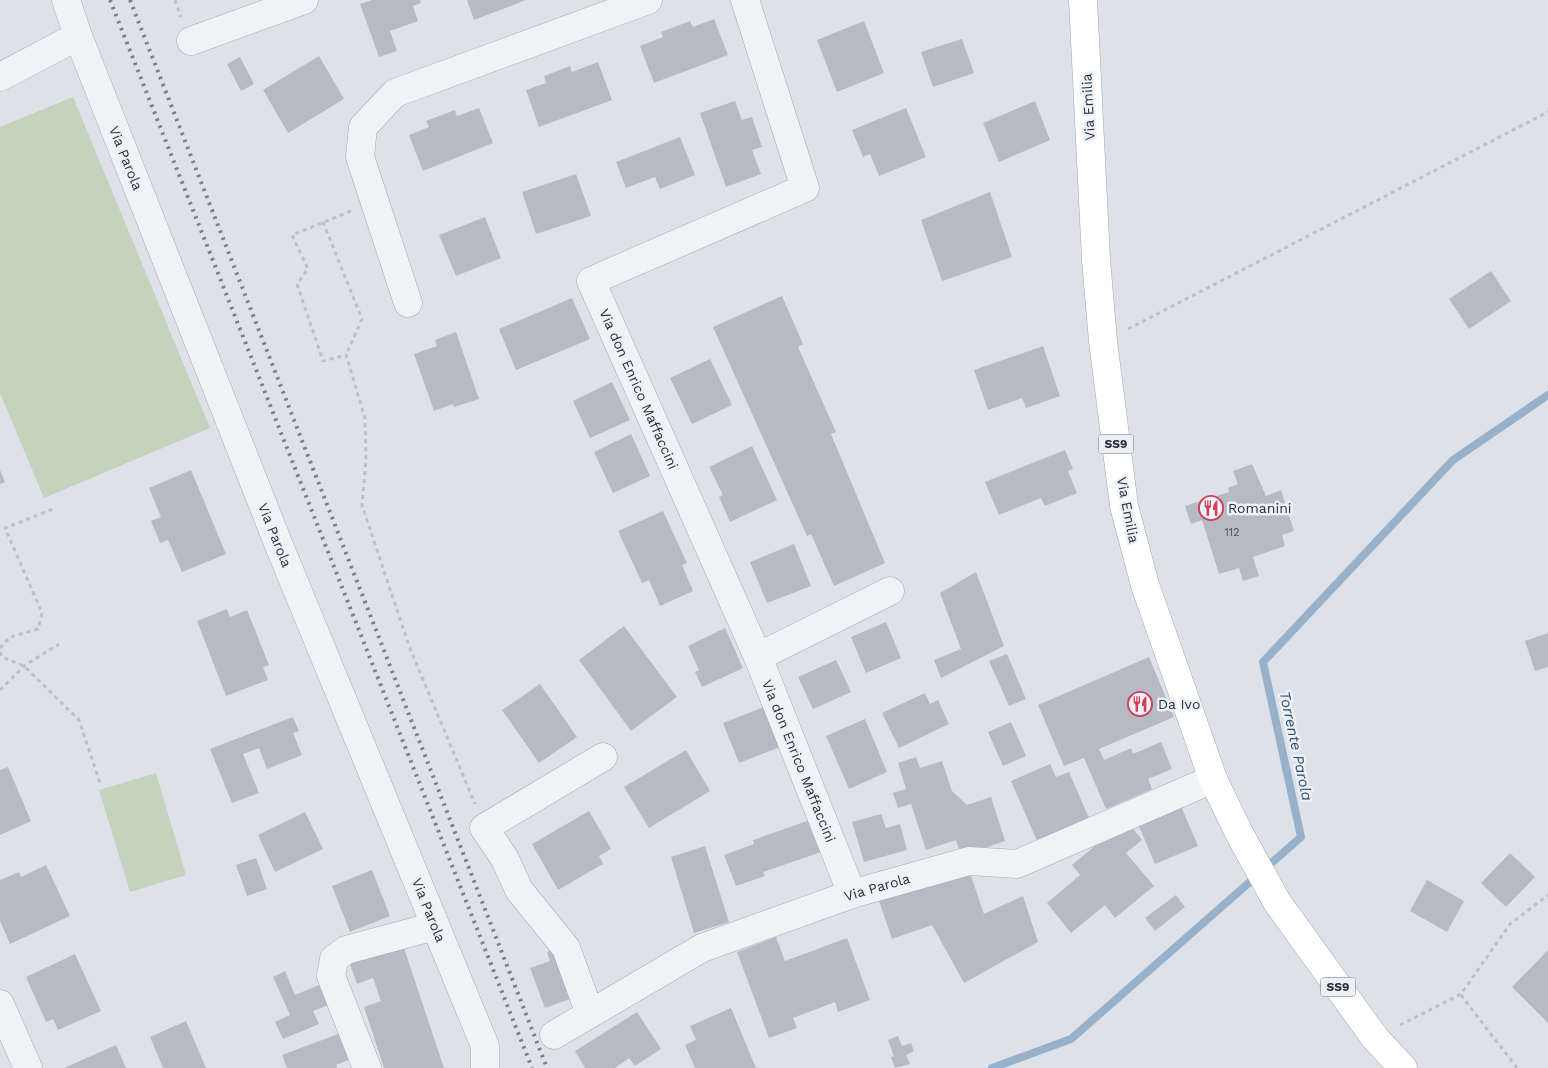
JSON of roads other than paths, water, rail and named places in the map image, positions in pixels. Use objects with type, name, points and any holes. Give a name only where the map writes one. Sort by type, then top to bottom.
[{"type":"main road","name":"Via Emilia","points":[[1083,0],[1096,260],[1103,342],[1124,506],[1145,585],[1213,779],[1239,833],[1277,902],[1375,1038],[1402,1068]]},
{"type":"street","name":"Via Parola","points":[[66,0],[78,36],[278,543],[485,1046],[485,1068]]},
{"type":"street","points":[[191,41],[304,0]]},
{"type":"street","points":[[408,303],[360,157],[363,127],[395,93],[648,0]]},
{"type":"street","name":"Via don Enrico Maffaccini","points":[[745,0],[805,188],[591,281],[758,657],[852,894]]},
{"type":"street","points":[[0,77],[78,36]]},
{"type":"street","points":[[758,657],[890,591]]},
{"type":"street","points":[[590,1014],[566,948],[519,890],[505,859],[484,828],[603,757]]},
{"type":"street","name":"Via Parola","points":[[554,1035],[702,948],[852,894],[969,861],[1017,864],[1213,779]]},
{"type":"street","points":[[367,1068],[331,976],[334,959],[346,950],[435,926]]},
{"type":"street","points":[[0,1004],[28,1068]]},
{"type":"waterway","name":"Torrente Parola","points":[[992,1068],[1071,1039],[1301,837],[1263,662],[1453,460],[1548,395]]},
{"type":"railway","points":[[110,0],[532,1068]]},
{"type":"railway","points":[[130,0],[547,1068]]},
{"type":"place","name":"Romanini","points":[[1211,508]]},
{"type":"place","name":"Da Ivo","points":[[1140,704]]}]
